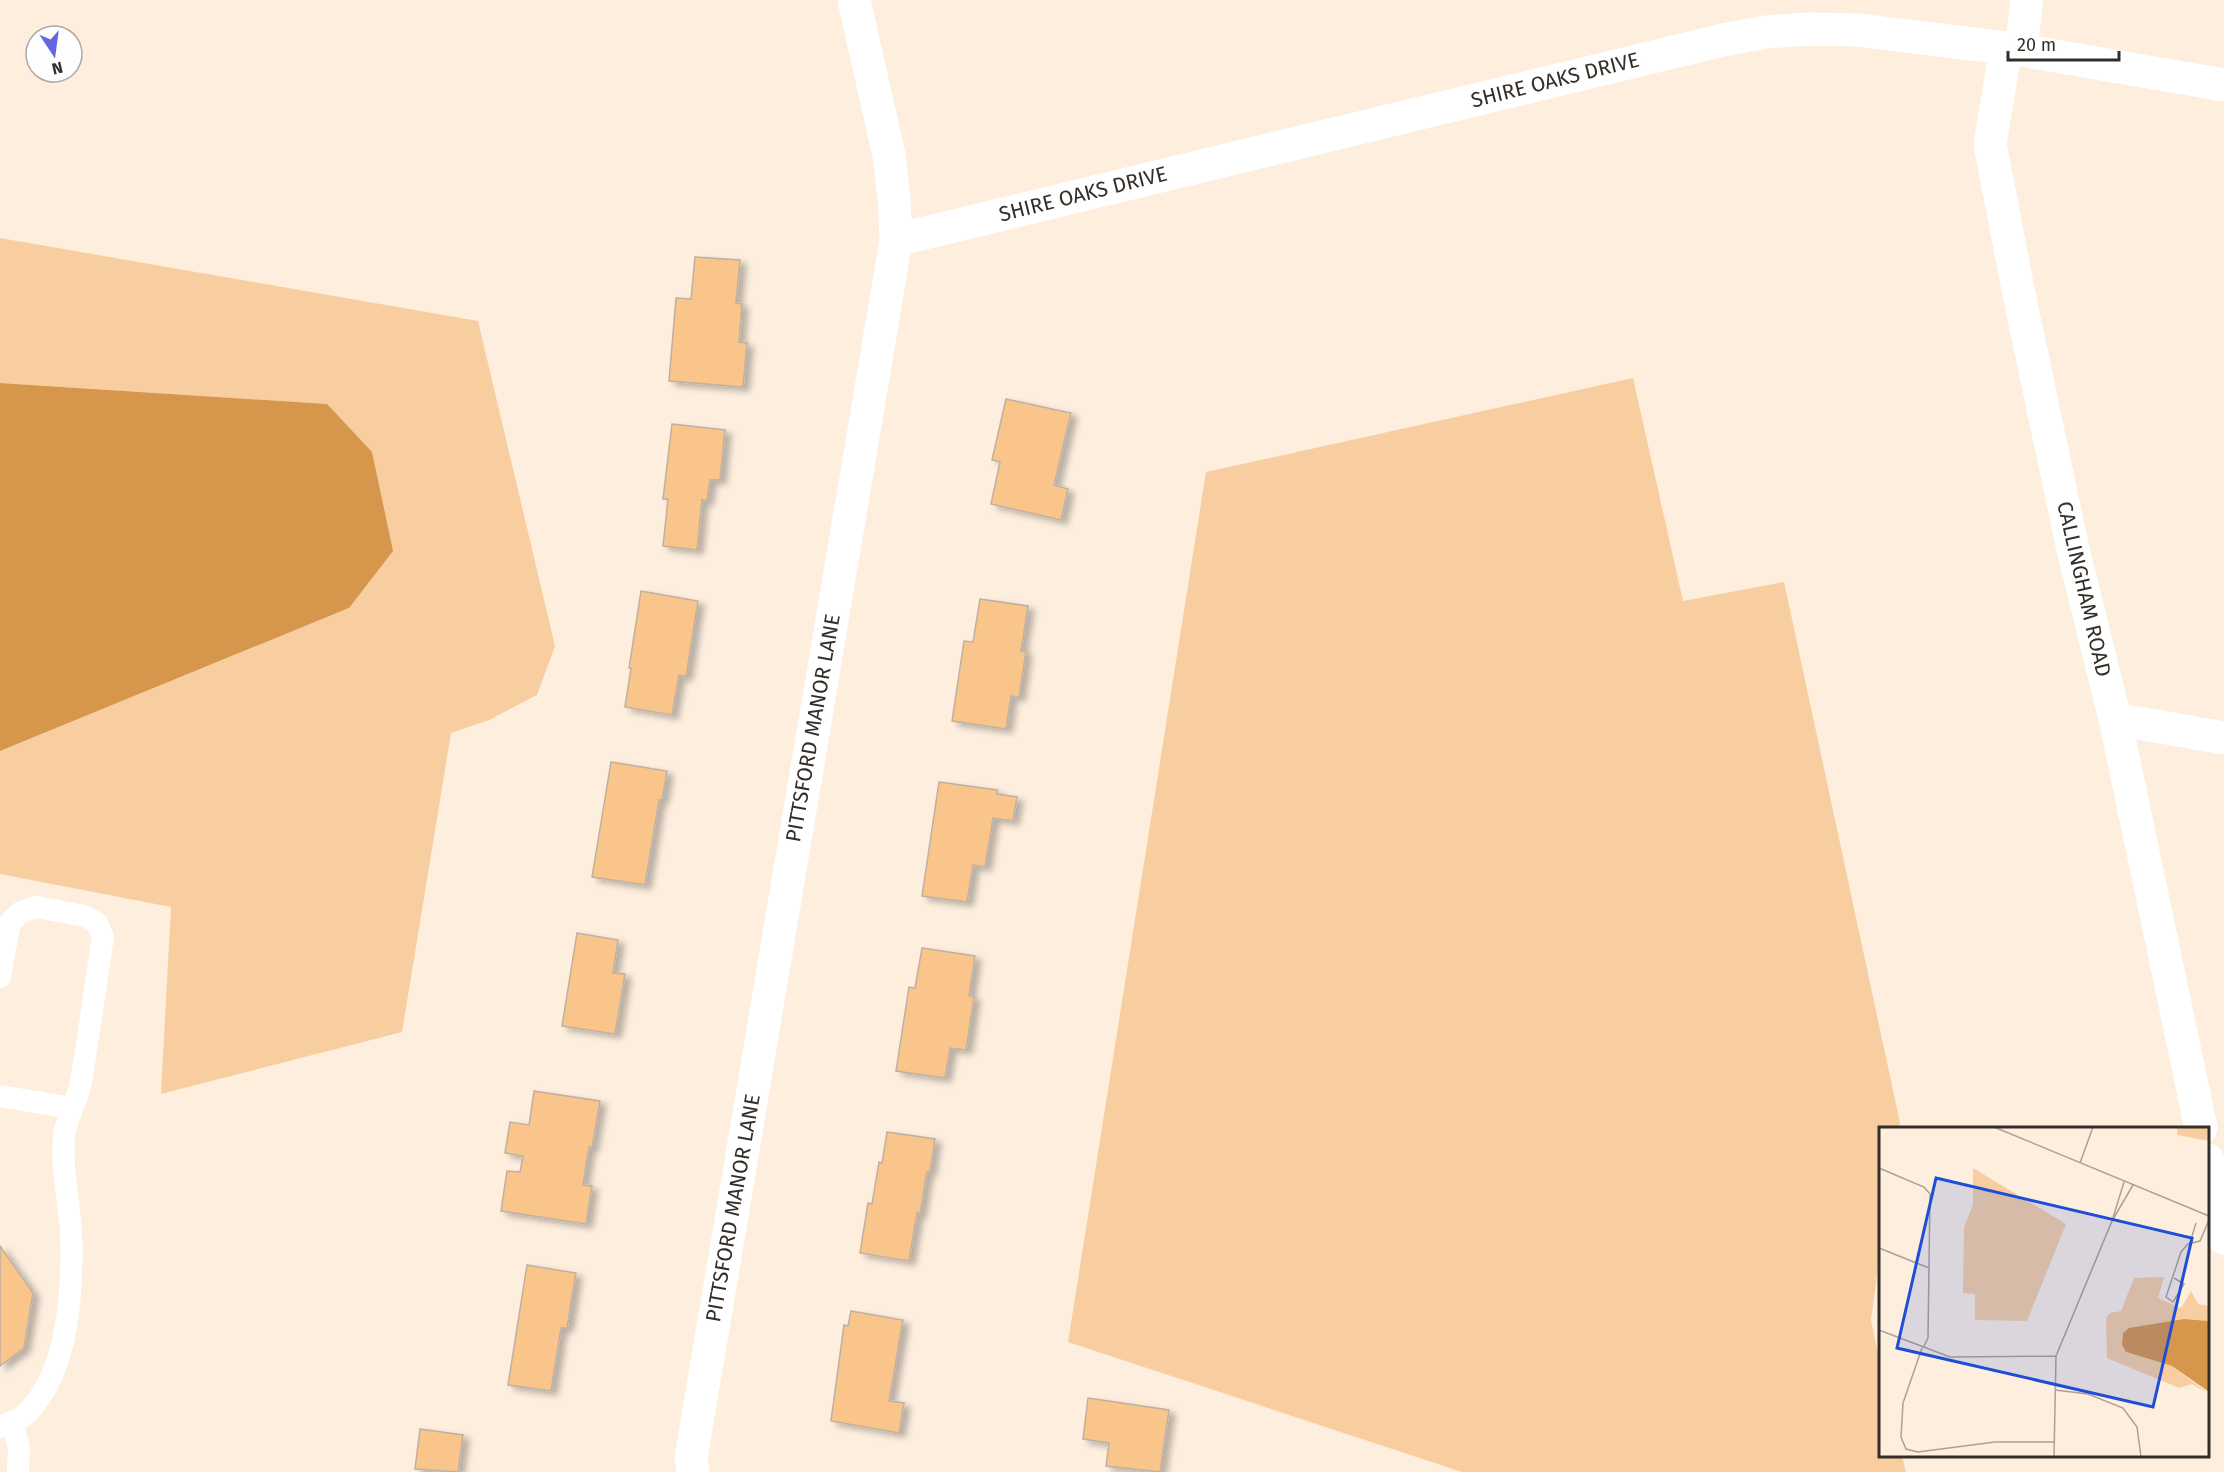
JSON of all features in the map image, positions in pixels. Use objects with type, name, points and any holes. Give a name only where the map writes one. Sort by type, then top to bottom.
[{"type":"street","name":"PITTSFORD MANOR LANE","points":[[688,1467],[896,240],[894,198],[888,155],[854,0]]},
{"type":"street","name":"CALLINGHAM ROAD","points":[[2027,0],[1990,144],[2067,522],[2115,719],[2201,1127]]},
{"type":"street","name":"SHIRE OAKS DRIVE","points":[[896,240],[1723,40],[1766,32],[1809,29],[1858,30],[2014,49],[2224,85]]},
{"type":"street","points":[[2115,719],[2224,738]]},
{"type":"street","points":[[2209,1165],[2224,1238]]},
{"type":"lane","points":[[0,977],[10,922],[21,912],[36,908],[85,916],[97,923],[103,937],[79,1089],[63,1140],[71,1230],[71,1273],[65,1330],[55,1369],[43,1394],[26,1414],[6,1425],[19,1448],[18,1472]]},
{"type":"lane","points":[[0,1096],[72,1108]]},
{"type":"shaded area","points":[[0,238],[478,321],[555,646],[537,695],[489,720],[451,733],[402,1032],[161,1094],[171,907],[0,874],[0,751],[349,608],[327,404],[0,383]]},
{"type":"shaded area","points":[[1633,378],[1683,601],[1784,582],[1900,1123],[1899,1127],[1879,1127],[1879,1260],[1871,1320],[1879,1358],[1879,1457],[1902,1457],[1906,1472],[1462,1472],[1068,1342],[1206,472]]},
{"type":"shaded area","points":[[0,383],[327,404],[372,452],[393,551],[349,608],[0,751]]},
{"type":"building","points":[[695,257],[740,260],[736,303],[742,304],[739,342],[747,343],[743,387],[669,381],[676,298],[691,299]]},
{"type":"building","points":[[1006,399],[1071,413],[1054,485],[1068,489],[1061,520],[991,504],[1000,462],[992,460]]},
{"type":"building","points":[[672,424],[725,430],[720,480],[710,480],[707,501],[702,500],[697,550],[663,546],[668,499],[663,499]]},
{"type":"building","points":[[641,591],[698,601],[686,677],[679,675],[672,715],[625,707]]},
{"type":"building","points":[[980,599],[1028,606],[1021,651],[1026,651],[1019,697],[1011,696],[1006,729],[952,721],[964,641],[973,642]]},
{"type":"building","points":[[611,762],[667,771],[662,800],[659,800],[645,885],[592,877]]},
{"type":"building","points":[[939,782],[997,790],[997,794],[1017,797],[1013,821],[993,818],[985,867],[973,865],[967,902],[922,896]]},
{"type":"building","points":[[577,933],[618,940],[613,973],[625,974],[615,1034],[562,1026]]},
{"type":"building","points":[[922,948],[975,956],[969,996],[974,997],[966,1050],[950,1048],[945,1078],[896,1071],[909,987],[915,988]]},
{"type":"building","points":[[534,1091],[600,1101],[583,1185],[592,1186],[586,1224],[501,1211],[507,1171],[520,1172],[523,1156],[505,1153],[510,1122],[529,1125]]},
{"type":"building","points":[[887,1132],[935,1139],[920,1214],[917,1213],[909,1261],[860,1253],[868,1203],[872,1204]]},
{"type":"building","points":[[0,1246],[33,1293],[24,1348],[0,1366]]},
{"type":"building","points":[[527,1265],[576,1273],[567,1328],[561,1328],[551,1391],[508,1385]]},
{"type":"building","points":[[851,1311],[903,1320],[889,1401],[904,1403],[899,1433],[831,1421],[844,1325],[848,1326]]},
{"type":"building","points":[[1088,1398],[1169,1410],[1160,1472],[1106,1466],[1109,1443],[1083,1439]]},
{"type":"building","points":[[420,1429],[463,1435],[458,1472],[415,1469]]}]
